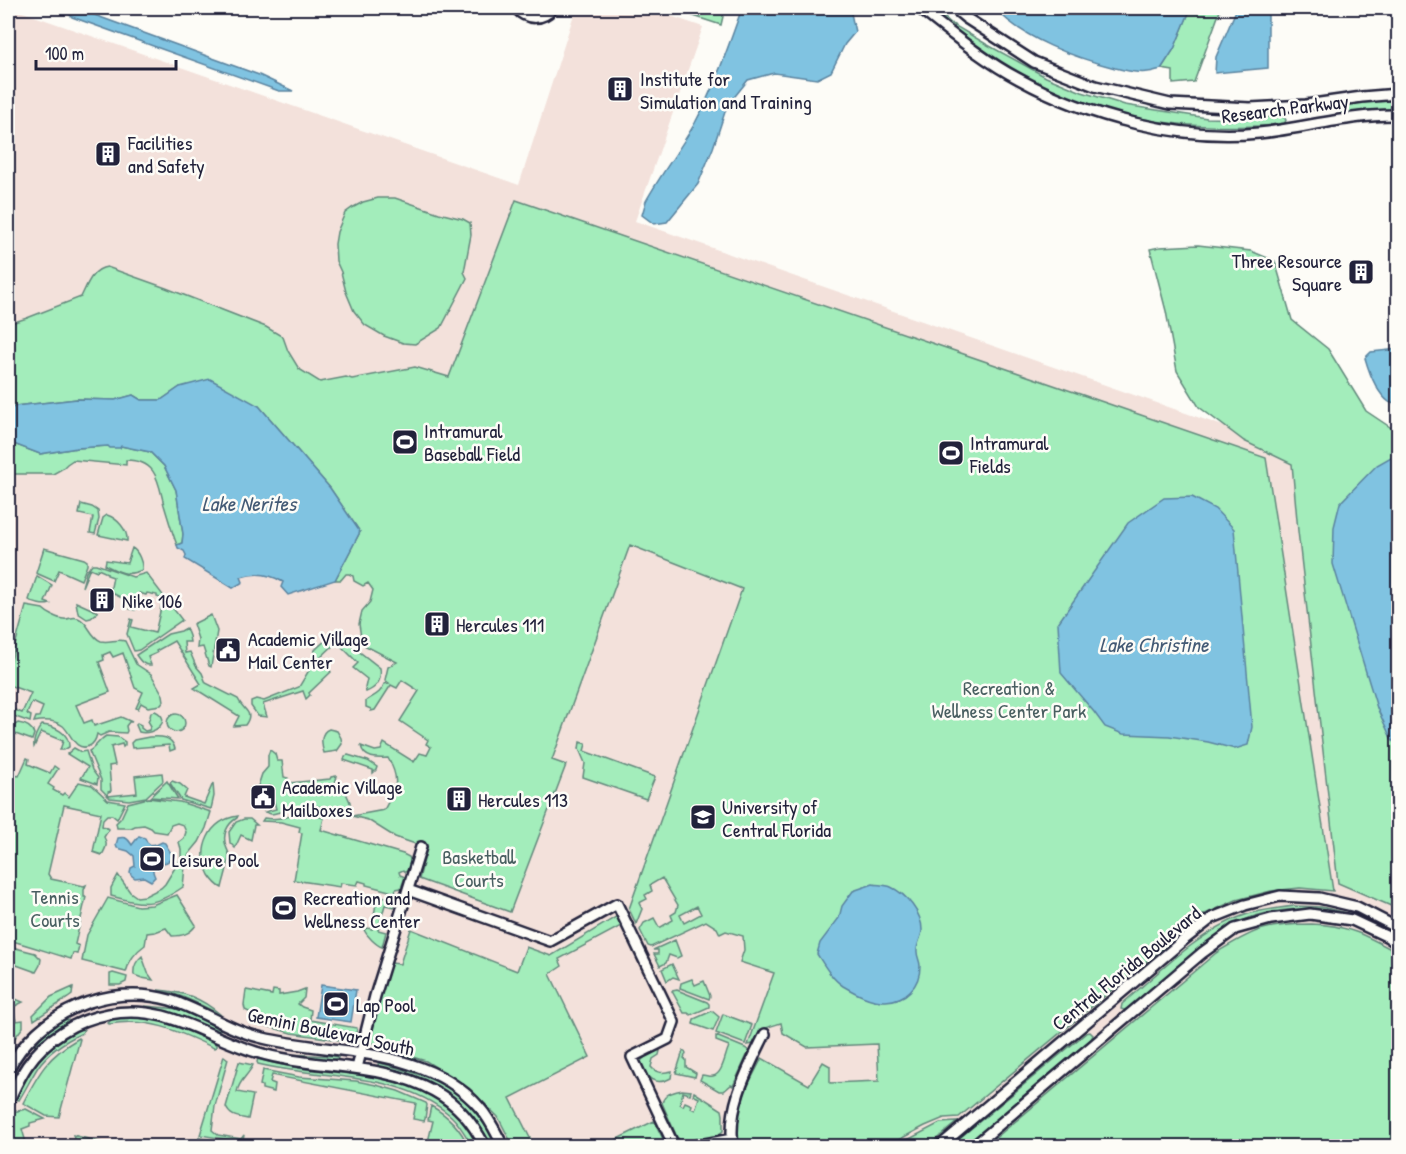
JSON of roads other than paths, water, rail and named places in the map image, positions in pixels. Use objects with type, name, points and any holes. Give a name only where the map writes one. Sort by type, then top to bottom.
[{"type":"street","points":[[516,8],[524,15],[538,18],[554,8]]},
{"type":"street","name":"Research Parkway","points":[[919,8],[963,44],[1018,79],[1071,103],[1131,122],[1174,131],[1214,135],[1259,133],[1377,114],[1398,115]]},
{"type":"street","name":"Research Parkway","points":[[954,8],[1034,62],[1095,86],[1170,104],[1250,108],[1306,105],[1398,94]]},
{"type":"street","points":[[357,1068],[375,996],[421,847]]},
{"type":"street","points":[[408,890],[550,941],[617,904],[674,1022],[668,1039],[632,1057],[674,1146]]},
{"type":"street","name":"Central Florida Boulevard","points":[[939,1146],[1212,918],[1245,905],[1280,896],[1319,898],[1357,907],[1398,928]]},
{"type":"street","name":"Central Florida Boulevard","points":[[974,1146],[1202,952],[1235,929],[1271,919],[1310,914],[1352,920],[1398,944]]},
{"type":"street","name":"Gemini Boulevard South","points":[[9,1068],[17,1054],[33,1036],[55,1019],[88,1002],[120,995],[152,996],[185,1006],[261,1038],[295,1045],[382,1056],[427,1071],[450,1082],[479,1106],[489,1119],[503,1146]]},
{"type":"street","points":[[8,1102],[22,1074],[38,1053],[64,1030],[93,1017],[135,1011],[158,1014],[194,1026],[236,1046],[258,1053],[296,1062],[357,1068],[411,1082],[451,1101],[471,1122],[485,1146]]},
{"type":"street","points":[[236,1046],[240,1030]]},
{"type":"street","points":[[694,1146],[732,1143],[734,1107],[743,1081],[765,1034]]},
{"type":"street","points":[[9,1068],[22,1074]]},
{"type":"water","points":[[64,8],[82,8],[89,13],[259,75],[293,91],[279,91],[72,17]]},
{"type":"water","points":[[742,8],[848,8],[855,32],[845,44],[831,72],[817,79],[774,73],[748,80],[727,106],[698,184],[667,222],[654,224],[642,215],[646,201],[689,133],[709,95]]},
{"type":"water","points":[[995,8],[1191,8],[1174,49],[1161,69],[1140,72],[1100,64],[1050,46],[1020,29]]},
{"type":"water","points":[[1237,8],[1268,8],[1268,68],[1215,73],[1216,57]]},
{"type":"water","points":[[1398,349],[1398,405],[1389,402],[1377,388],[1365,358],[1371,352]]},
{"type":"water","name":"Lake Nerites","points":[[210,379],[259,406],[330,488],[360,532],[335,580],[288,595],[281,587],[283,582],[273,577],[257,574],[241,577],[243,582],[233,588],[185,559],[184,551],[178,548],[177,545],[182,543],[183,534],[176,490],[164,466],[150,452],[121,446],[110,448],[108,446],[40,454],[11,443],[8,434],[8,412],[15,406],[77,399],[115,400],[133,395],[141,400],[161,400],[180,387]]},
{"type":"water","points":[[1398,453],[1398,747],[1392,740],[1377,708],[1333,564],[1334,527],[1340,503],[1377,465]]},
{"type":"water","name":"Lake Christine","points":[[1192,497],[1215,509],[1234,529],[1252,727],[1248,745],[1235,749],[1169,736],[1123,734],[1105,727],[1061,673],[1058,623],[1128,523],[1164,498]]},
{"type":"water","name":"Leisure Pool","points":[[139,836],[145,838],[151,845],[165,843],[172,855],[165,863],[158,863],[155,866],[153,870],[155,877],[151,881],[144,877],[135,878],[131,875],[131,868],[135,866],[134,856],[128,851],[117,848],[116,845],[118,838],[123,837],[132,845]]},
{"type":"water","points":[[873,884],[891,887],[902,894],[916,911],[922,933],[917,949],[920,966],[915,986],[906,995],[886,1001],[869,999],[843,986],[832,976],[817,954],[820,943],[839,918],[842,906],[853,891]]},
{"type":"water","name":"Lap Pool","points":[[321,985],[356,990],[351,1022],[316,1017]]},
{"type":"place","name":"Institute for Simulation and Training","points":[[620,89]]},
{"type":"place","name":"Facilities and Safety","points":[[108,154]]},
{"type":"place","name":"Three Resource Square","points":[[1361,272]]},
{"type":"place","name":"Intramural Baseball Field","points":[[405,442]]},
{"type":"place","name":"Intramural Fields","points":[[951,453]]},
{"type":"place","name":"Nike 106","points":[[102,600]]},
{"type":"place","name":"Hercules 111","points":[[437,624]]},
{"type":"place","name":"Academic Village Mail Center","points":[[228,650]]},
{"type":"place","name":"Academic Village Mailboxes","points":[[263,797]]},
{"type":"place","name":"Hercules 113","points":[[459,799]]},
{"type":"place","name":"University of Central Florida","points":[[703,817]]},
{"type":"place","name":"Leisure Pool","points":[[152,859]]},
{"type":"place","name":"Recreation and Wellness Center","points":[[284,908]]},
{"type":"place","name":"Lap Pool","points":[[336,1004]]},
{"type":"park label","name":"Recreation & Wellness Center Park","points":[[1009,698]]},
{"type":"park label","name":"Basketball Courts","points":[[479,868]]},
{"type":"park label","name":"Tennis Courts","points":[[55,908]]}]
